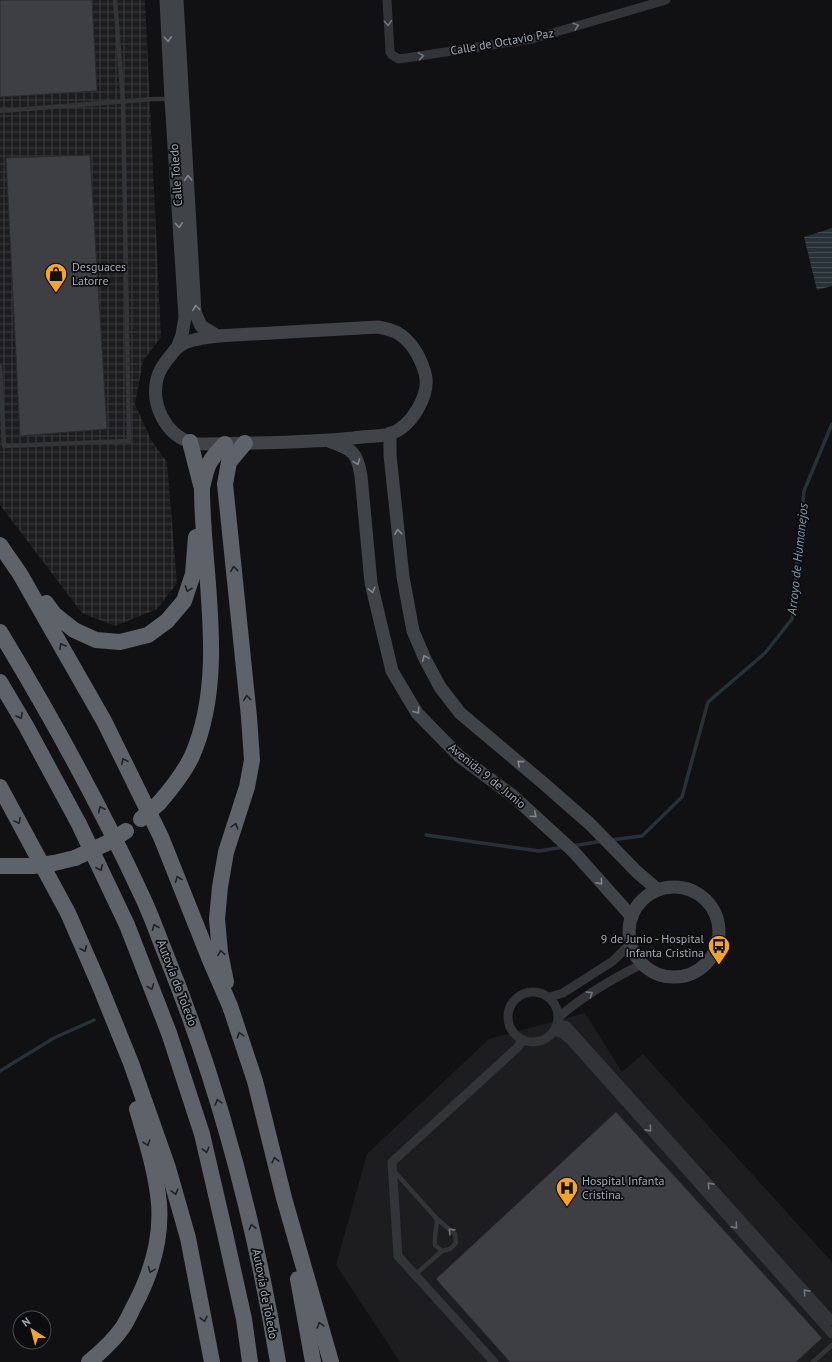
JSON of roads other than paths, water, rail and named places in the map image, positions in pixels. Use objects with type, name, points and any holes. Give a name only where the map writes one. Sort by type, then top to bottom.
[{"type":"highway","points":[[0,866],[33,866],[54,863],[75,858],[103,845],[126,831],[159,803],[171,789],[192,756],[200,734],[210,681],[210,636],[202,492],[190,442]]},
{"type":"highway","points":[[230,1006],[220,952],[217,919],[220,887],[226,852],[247,787],[252,760],[250,717],[225,484],[229,462],[245,443]]},
{"type":"highway","points":[[20,574],[36,588],[54,614],[74,630],[96,640],[120,642],[148,635],[167,621],[184,601],[193,574],[199,511],[208,465],[213,456],[225,444]]},
{"type":"highway","points":[[0,545],[20,574],[104,721],[157,830],[230,1006],[255,1081],[284,1198],[331,1362]]},
{"type":"highway","name":"Autovía de Toledo","points":[[0,632],[41,700],[96,800],[143,898],[188,1008],[226,1127],[252,1227],[268,1302],[278,1362]]},
{"type":"highway","points":[[0,682],[26,726],[79,824],[127,925],[169,1033],[202,1134],[244,1319],[250,1362]]},
{"type":"highway","points":[[0,787],[68,913],[131,1063],[168,1168],[188,1238],[212,1362]]},
{"type":"highway","points":[[89,1362],[98,1355],[123,1327],[141,1294],[153,1266],[159,1229],[159,1204],[152,1159],[99,984]]},
{"type":"highway","points":[[284,1198],[313,1362]]},
{"type":"main road","name":"Calle Toledo","points":[[166,0],[185,317],[182,335],[177,348]]},
{"type":"main road","name":"Calle Toledo","points":[[177,0],[195,312],[200,326],[218,336]]},
{"type":"main road","points":[[378,327],[396,332],[410,343],[420,358],[425,376],[424,394],[418,410],[406,424],[390,434],[327,440],[225,444],[190,442],[176,435],[166,424],[159,410],[156,394],[157,379],[163,364],[177,348],[195,340],[218,336],[378,327]]},
{"type":"main road","points":[[390,434],[390,455],[404,585],[413,631],[425,660],[440,687],[460,713],[542,782],[602,836],[637,872],[658,890]]},
{"type":"main road","name":"Avenida 9 de Junio","points":[[327,440],[348,448],[358,460],[371,584],[392,671],[417,713],[459,756],[513,796],[574,852],[632,917]]},
{"type":"main road","points":[[672,887],[686,889],[699,895],[710,904],[716,917],[719,931],[717,945],[709,961],[700,969],[688,975],[676,978],[652,972],[642,964],[635,955],[630,944],[629,926],[636,907],[645,898],[658,890],[672,887]]},
{"type":"street","name":"Calle de Octavio Paz","points":[[386,0],[389,47],[392,55],[399,59],[512,42],[547,35],[636,4],[666,0]]},
{"type":"street","points":[[550,998],[563,993],[613,961],[630,944]]},
{"type":"street","points":[[642,964],[615,978],[570,1007],[557,1024],[548,1038],[531,1042],[516,1036],[511,1030],[508,1022],[508,1014],[514,1000],[520,995],[535,991],[543,993],[550,998],[558,1009],[557,1024],[563,1034],[570,1040],[832,1334]]},
{"type":"street","points":[[557,1024],[567,1026],[832,1321]]},
{"type":"street","points":[[494,1362],[398,1256],[392,1162],[517,1048],[523,1040]]},
{"type":"lane","points":[[0,366],[4,446],[129,441],[123,102],[115,0]]},
{"type":"lane","points":[[0,111],[171,99]]},
{"type":"lane","points":[[393,1170],[437,1219],[455,1234],[456,1243],[450,1249],[442,1250],[415,1275]]},
{"type":"lane","points":[[437,1219],[437,1229],[434,1236],[435,1245],[442,1250]]},
{"type":"lane","points":[[813,1362],[832,1345]]},
{"type":"waterway","name":"Arroyo de Humanejos","points":[[611,840],[642,836],[682,797],[708,702],[765,653],[792,619],[804,491],[832,424]]},
{"type":"waterway","name":"Arroyo de Humanejos","points":[[426,835],[539,851],[564,847]]},
{"type":"waterway","name":"Arroyo de Humanejos","points":[[572,846],[603,841]]},
{"type":"waterway","points":[[0,1071],[54,1038],[94,1020]]},
{"type":"place","name":"Desguaces Latorre","points":[[56,294]]},
{"type":"place","name":"9 de Junio - Hospital Infanta Cristina","points":[[719,966]]},
{"type":"place","name":"Hospital Infanta Cristina.","points":[[567,1208]]}]
